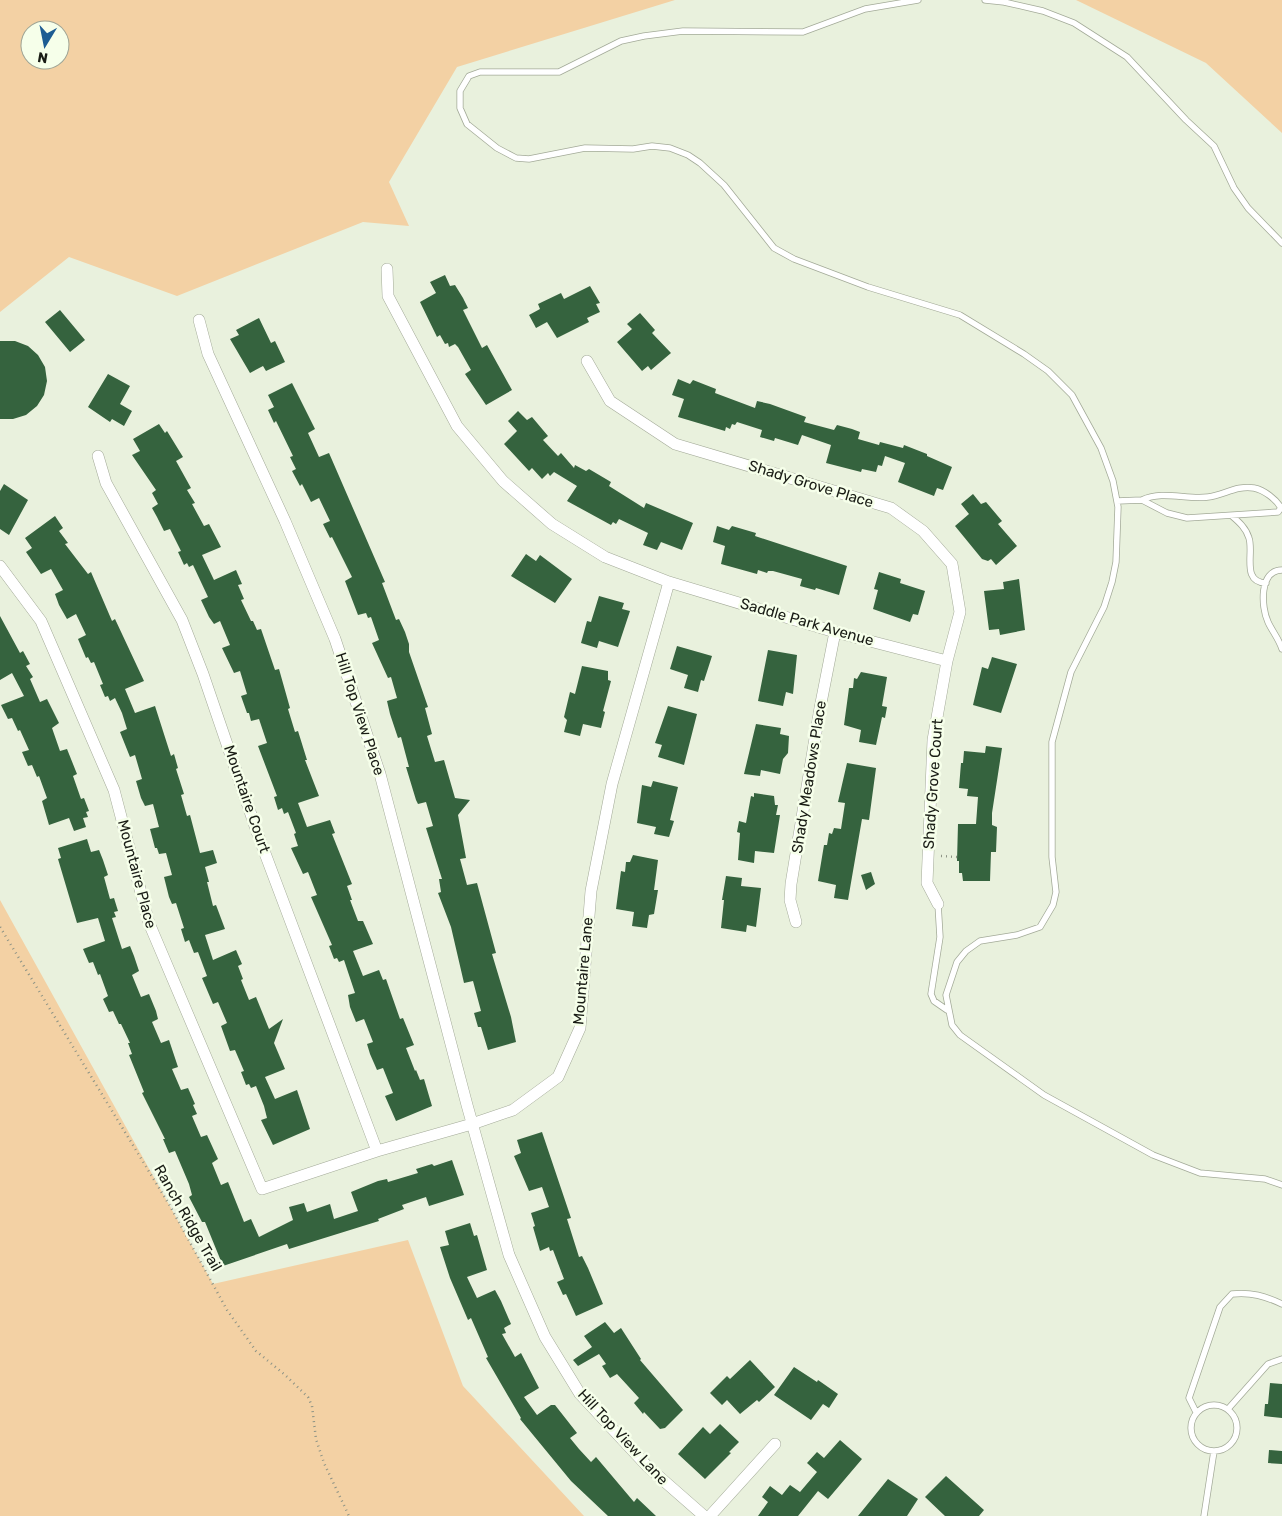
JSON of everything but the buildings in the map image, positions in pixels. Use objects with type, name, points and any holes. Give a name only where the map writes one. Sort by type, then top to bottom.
[{"type":"street","name":"Saddle Park Avenue","points":[[387,269],[388,296],[457,426],[503,481],[552,524],[605,557],[669,582],[835,632],[946,661]]},
{"type":"street","name":"Hill Top View Place","points":[[199,320],[208,354],[285,521],[335,639],[380,774],[472,1124]]},
{"type":"street","name":"Shady Grove Place","points":[[587,361],[610,400],[675,444],[891,508],[923,530],[952,564],[960,612],[946,661]]},
{"type":"street","name":"Mountaire Court","points":[[98,456],[106,482],[182,620],[203,674],[257,832],[377,1151]]},
{"type":"street","name":"Mountaire Place","points":[[0,566],[41,621],[114,790],[149,923],[262,1189]]},
{"type":"street","name":"Mountaire Lane","points":[[262,1189],[377,1151],[472,1124],[513,1110],[558,1077],[580,1028],[591,890],[612,784],[669,582]]},
{"type":"street","name":"Shady Meadows Place","points":[[796,922],[790,900],[791,884],[820,708],[835,632]]},
{"type":"street","name":"Shady Grove Court","points":[[938,904],[927,883],[933,740],[946,661]]},
{"type":"street","name":"Hill Top View Lane","points":[[472,1124],[510,1256],[545,1337],[580,1394],[647,1466],[704,1516]]},
{"type":"street","points":[[710,1516],[775,1444]]},
{"type":"lane","points":[[918,0],[865,9],[803,32],[683,31],[621,41],[559,72],[480,72],[469,76],[460,91],[460,108],[468,124],[480,135],[516,158],[529,159],[584,148],[652,146],[670,148],[688,155],[700,163],[724,185],[774,248],[794,258],[868,287],[960,315],[990,331],[1048,371],[1072,395],[1102,448],[1114,481],[1119,528],[1112,582],[1104,607],[1071,672],[1052,742],[1052,857],[1056,892],[1053,905],[1040,927],[1017,935],[980,941],[966,951],[951,976],[946,995],[948,1010],[952,1024],[960,1035],[1044,1095],[1153,1155],[1200,1173],[1265,1179],[1282,1185]]},
{"type":"lane","points":[[985,0],[1004,2],[1043,11],[1074,23],[1127,57],[1186,120],[1214,146],[1234,188],[1248,208],[1282,243]]},
{"type":"lane","points":[[1117,501],[1142,500],[1148,497],[1162,496],[1209,497],[1247,487],[1256,488],[1271,496],[1282,508],[1278,512],[1232,516],[1177,517],[1142,500]]},
{"type":"lane","points":[[1232,516],[1244,527],[1249,536],[1251,547],[1250,571],[1254,579],[1266,583]]},
{"type":"lane","points":[[1282,570],[1272,572],[1266,583],[1263,600],[1265,613],[1282,649]]},
{"type":"lane","points":[[938,904],[940,937],[931,994],[934,1001],[948,1010]]},
{"type":"lane","points":[[1196,1412],[1189,1398],[1220,1307],[1232,1294],[1246,1293],[1261,1295],[1282,1304]]},
{"type":"lane","points":[[1228,1409],[1268,1364],[1282,1359]]},
{"type":"lane","points":[[1215,1404],[1228,1409],[1236,1420],[1236,1435],[1228,1447],[1214,1451],[1199,1446],[1194,1440],[1191,1425],[1196,1412],[1215,1404]]},
{"type":"lane","points":[[1204,1516],[1214,1451]]},
{"type":"path","points":[[941,856],[957,857]]},
{"type":"path","name":"Ranch Ridge Trail","points":[[0,927],[170,1206],[227,1310],[256,1351],[308,1397],[312,1406],[316,1440],[324,1463],[349,1516]]},
{"type":"shaded area","points":[[0,0],[675,0],[457,67],[389,182],[409,226],[363,222],[177,296],[69,257],[0,312]]},
{"type":"shaded area","points":[[1076,0],[1282,0],[1282,133],[1206,63]]},
{"type":"shaded area","points":[[0,900],[213,1284],[408,1240],[463,1386],[584,1516],[0,1516]]}]
